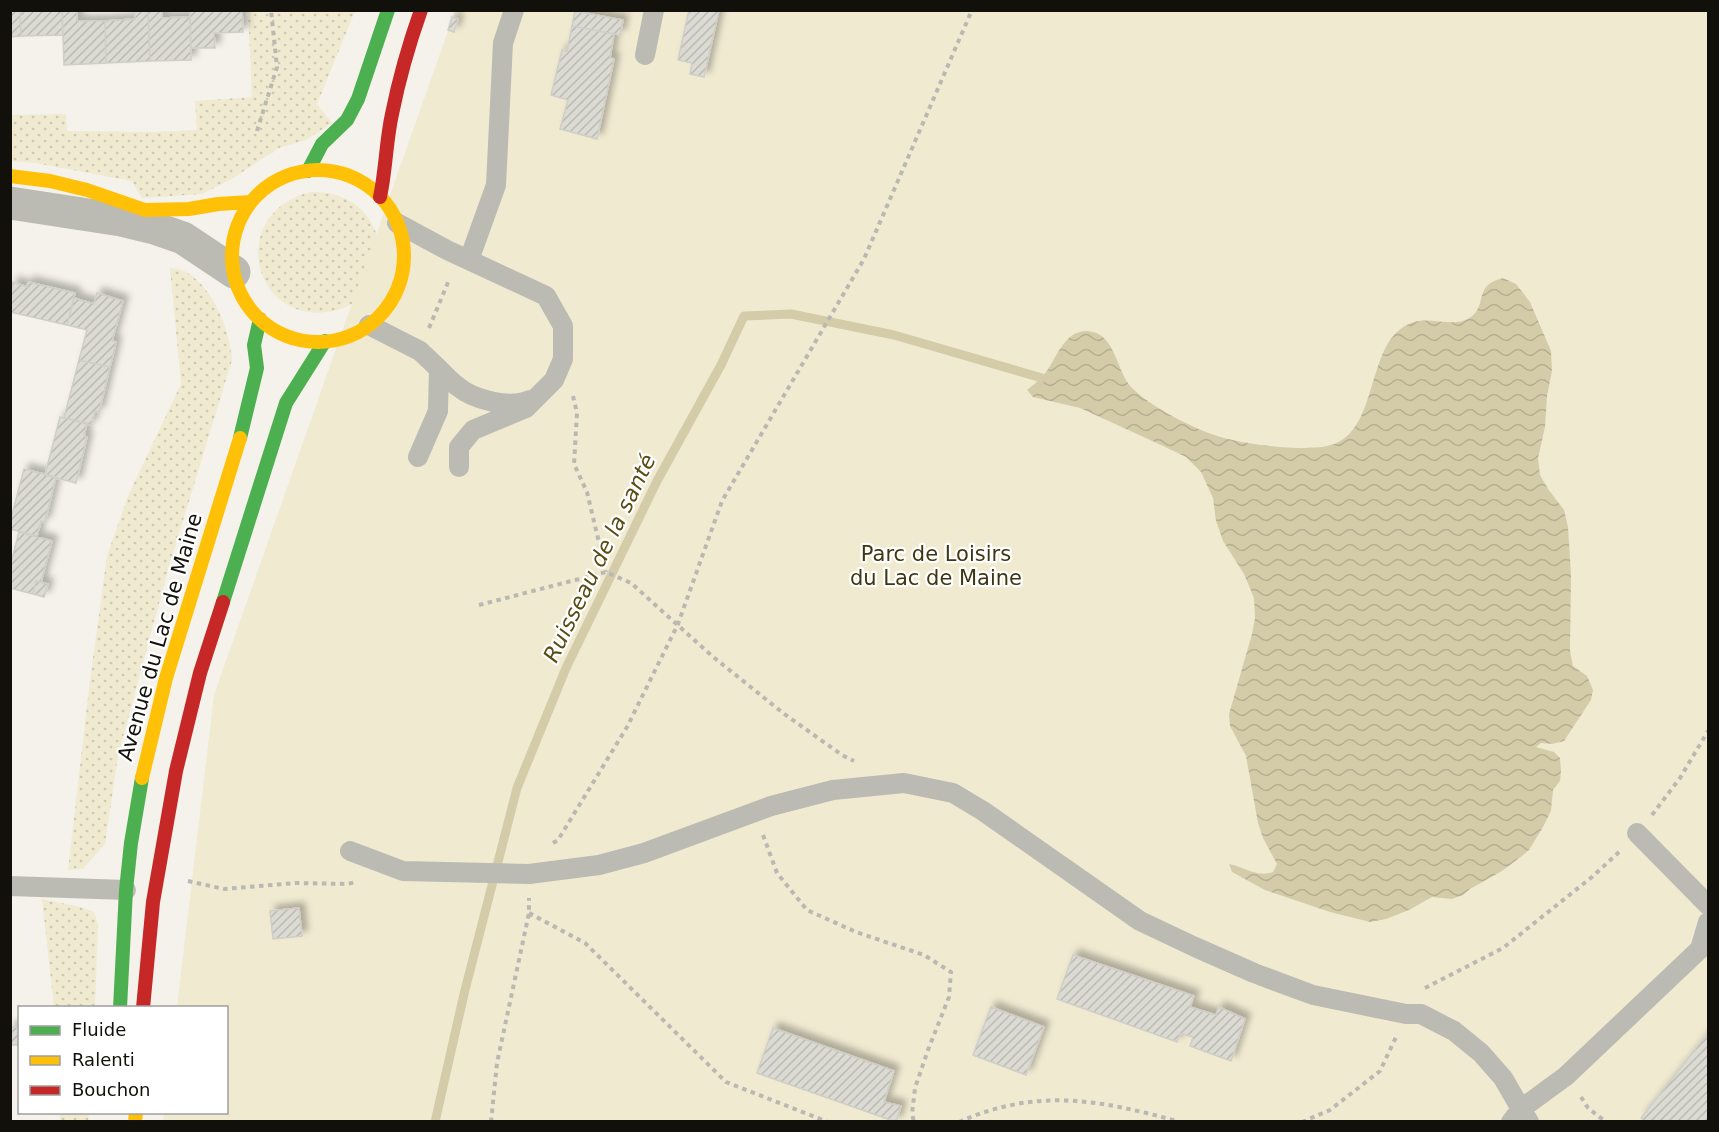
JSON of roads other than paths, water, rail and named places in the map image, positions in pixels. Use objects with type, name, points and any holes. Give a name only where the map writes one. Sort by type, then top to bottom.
[{"type":"street","points":[[308,171],[322,144],[348,120],[358,99],[388,10]]},
{"type":"street","points":[[380,197],[392,112],[410,42],[421,10]]},
{"type":"street","points":[[308,171],[328,171],[348,175],[365,184],[380,197],[397,223],[404,250],[401,279],[389,304],[369,325],[347,336],[325,341],[295,338],[277,331],[260,319],[243,298],[234,272],[232,254],[241,218],[251,202],[274,182],[292,174],[308,171]]},
{"type":"street","points":[[10,177],[50,181],[87,190],[145,210],[189,209],[251,202]]},
{"type":"street","points":[[10,203],[122,220],[154,228],[183,238],[234,272]]},
{"type":"street","name":"Avenue du Lac de Maine","points":[[120,1006],[126,890],[131,843],[144,769],[166,678],[237,448],[257,368],[255,345],[260,319]]},
{"type":"street","points":[[143,1006],[158,864],[176,771],[200,673],[286,403],[297,381],[314,361],[325,341]]},
{"type":"lane","points":[[470,260],[496,185],[503,43],[514,10]]},
{"type":"lane","points":[[645,55],[654,10]]},
{"type":"lane","points":[[397,223],[546,296],[563,326],[563,359],[554,380],[526,408],[473,430],[459,447],[459,467]]},
{"type":"lane","points":[[369,325],[420,351],[458,387],[478,398],[524,403],[536,398]]},
{"type":"lane","points":[[418,457],[438,411],[439,369]]},
{"type":"lane","points":[[350,851],[403,871],[529,874],[599,866],[644,853],[771,806],[833,790],[904,783],[953,793],[1035,845],[1140,921],[1254,973],[1313,995],[1406,1014],[1421,1014],[1446,1027],[1481,1053],[1503,1078],[1520,1117],[1700,949],[1708,922]]},
{"type":"lane","points":[[1637,833],[1708,904]]},
{"type":"lane","points":[[10,886],[126,890]]},
{"type":"water","points":[[1503,278],[1516,284],[1530,302],[1551,351],[1552,371],[1547,396],[1545,427],[1538,458],[1540,475],[1564,510],[1568,527],[1571,575],[1570,651],[1573,666],[1587,676],[1593,690],[1591,700],[1564,741],[1552,744],[1541,743],[1536,747],[1554,752],[1560,758],[1561,771],[1560,781],[1553,790],[1551,811],[1529,850],[1502,871],[1463,895],[1452,899],[1432,897],[1409,910],[1386,919],[1370,922],[1330,912],[1265,890],[1232,872],[1229,864],[1267,874],[1273,872],[1277,864],[1258,823],[1246,756],[1230,726],[1229,714],[1255,618],[1254,598],[1244,574],[1223,541],[1216,521],[1213,498],[1201,472],[1186,457],[1161,445],[1080,408],[1033,397],[1027,390],[1046,372],[1071,336],[1087,331],[1097,333],[1110,345],[1132,388],[1150,403],[1188,424],[1213,435],[1253,444],[1296,448],[1327,446],[1343,439],[1354,428],[1363,413],[1380,360],[1398,331],[1417,321],[1454,322],[1471,317],[1476,312],[1488,285]]},
{"type":"waterway","name":"Ruisseau de la santé","points":[[435,1122],[464,994],[517,788],[566,668],[657,481],[721,365],[744,316],[791,314],[894,335],[1042,378]]},
{"type":"park label","name":"Parc de Loisirs du Lac de Maine","points":[[936,566]]}]
